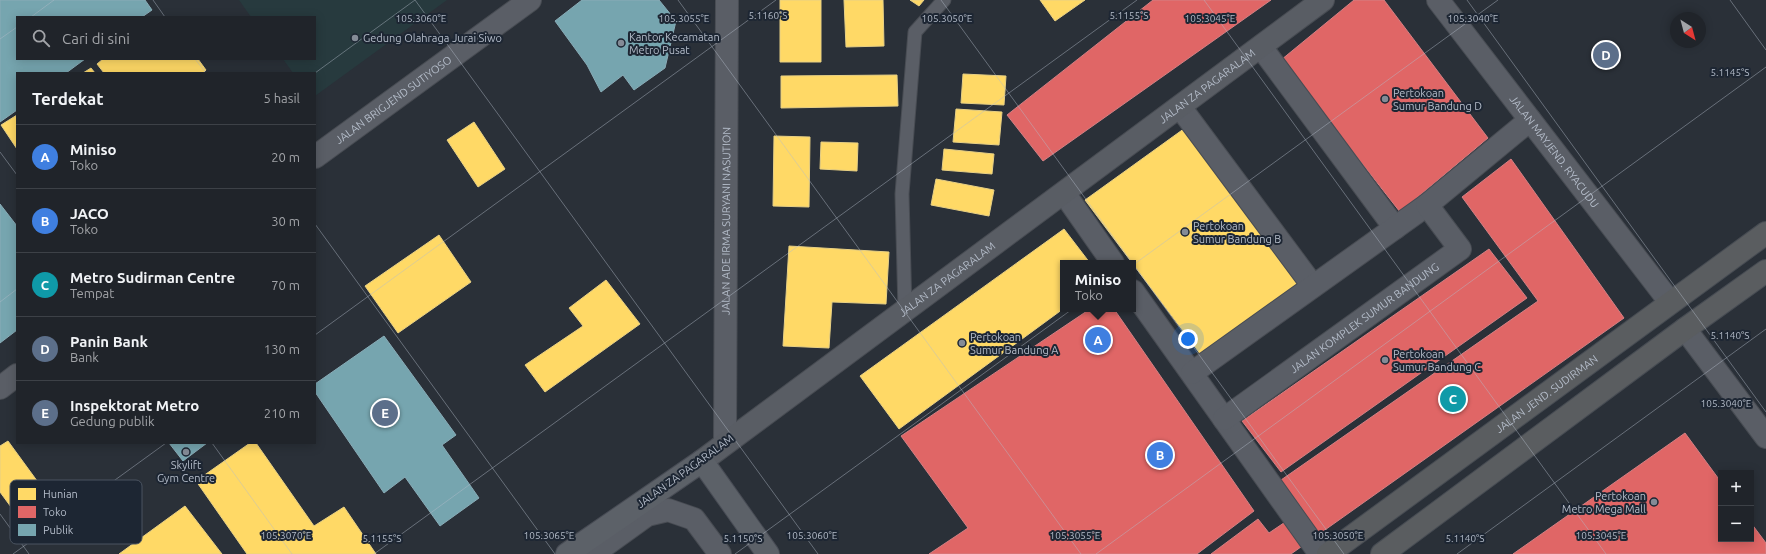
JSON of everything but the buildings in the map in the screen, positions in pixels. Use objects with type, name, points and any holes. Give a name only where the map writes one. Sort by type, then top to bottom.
[{"type":"highway","name":"JALAN JEND. SUDIRMAN","points":[[1328,554],[1766,233]]},
{"type":"highway","points":[[1382,554],[1685,329],[1766,271]]},
{"type":"main road","name":"JALAN ZA PAGARALAM","points":[[567,554],[702,461]]},
{"type":"main road","points":[[702,461],[768,554]]},
{"type":"street","name":"JALAN BRIGJEND SUTIYOSO","points":[[316,156],[530,0]]},
{"type":"street","name":"JALAN ADE IRMA SURYANI NASUTION","points":[[725,443],[727,0]]},
{"type":"street","name":"JALAN ZA PAGARALAM","points":[[702,461],[1323,0]]},
{"type":"street","name":"JALAN MAYJEND. RYACUDU","points":[[1438,0],[1670,302]]},
{"type":"street","points":[[1261,47],[1395,228]]},
{"type":"street","points":[[1180,107],[1313,286]]},
{"type":"street","points":[[1192,373],[1426,205],[1530,120]]},
{"type":"street","points":[[1064,193],[1111,260]]},
{"type":"street","name":"JALAN KOMPLEK SUMUR BANDUNG","points":[[1224,419],[1460,249],[1426,205]]},
{"type":"street","points":[[1136,295],[1320,554]]},
{"type":"street","points":[[1685,329],[1766,437]]},
{"type":"street","points":[[0,388],[16,376]]},
{"type":"street","points":[[593,554],[647,515],[668,510],[694,519],[720,554]]},
{"type":"lane","points":[[904,311],[902,194],[915,32],[944,0]]},
{"type":"green space","name":"Gedung Olahraga Jurai Siwo","points":[[239,0],[447,0],[316,95],[316,72],[292,72],[284,60],[316,60],[316,16],[250,16]]},
{"type":"place","name":"Gedung Olahraga Jurai Siwo","points":[[355,38]]},
{"type":"place","name":"Kantor Kecamatan Metro Pusat","points":[[621,43]]},
{"type":"place","name":"Panin Bank","points":[[1606,55]]},
{"type":"place","name":"Pertokoan Sumur Bandung D","points":[[1385,99]]},
{"type":"place","name":"Pertokoan Sumur Bandung B","points":[[1185,232]]},
{"type":"place","name":"Miniso","points":[[1098,340]]},
{"type":"place","name":"Pertokoan Sumur Bandung A","points":[[962,343]]},
{"type":"place","name":"Pertokoan Sumur Bandung C","points":[[1385,360]]},
{"type":"place","name":"Metro Sudirman Centre","points":[[1453,399]]},
{"type":"place","name":"Inspektorat Metro","points":[[385,413]]},
{"type":"place","name":"Skylift Gym Centre","points":[[186,452]]},
{"type":"place","name":"JACO","points":[[1160,455]]},
{"type":"place","name":"Pertokoan Metro Mega Mall","points":[[1654,502]]}]
